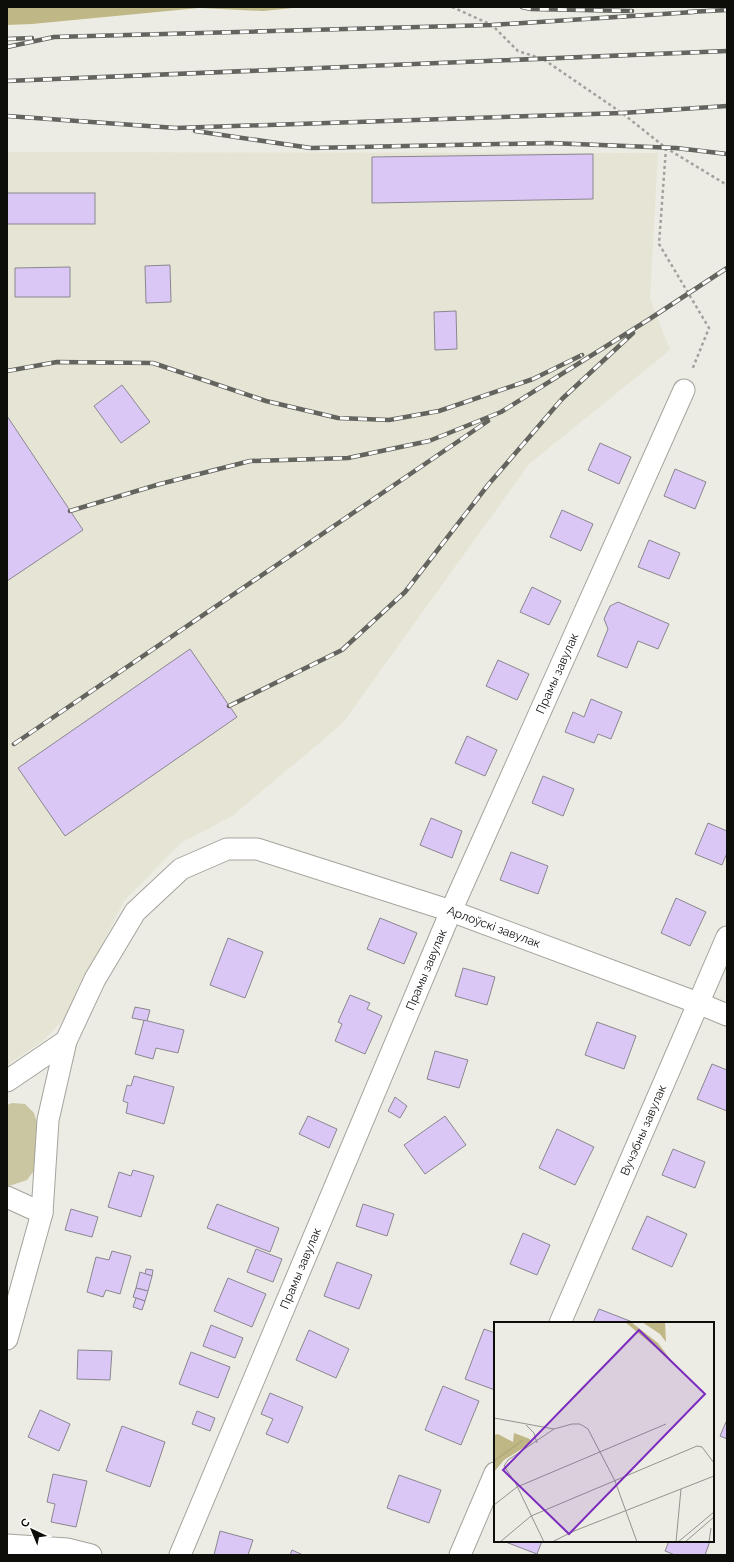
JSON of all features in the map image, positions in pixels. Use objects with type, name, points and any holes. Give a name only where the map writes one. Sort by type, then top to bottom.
[{"type":"street","name":"Прамы завулак","points":[[180,1555],[451,911],[684,390]]},
{"type":"street","name":"Арлоўскі завулак","points":[[7,1339],[42,1213],[48,1120],[66,1041],[95,978],[136,912],[181,869],[227,849],[257,849],[451,911],[698,1002],[727,1015]]},
{"type":"street","name":"Вучэбны завулак","points":[[560,1322],[727,937]]},
{"type":"street","points":[[7,1081],[66,1041]]},
{"type":"street","points":[[7,1197],[42,1213]]},
{"type":"street","points":[[460,1555],[494,1475]]},
{"type":"street","points":[[7,1545],[67,1549],[91,1555]]},
{"type":"path","points":[[452,7],[492,26],[518,51],[543,59],[622,113],[666,148],[727,185]]},
{"type":"path","points":[[666,148],[660,244],[709,328],[684,390]]},
{"type":"shaded area","points":[[7,7],[303,7],[263,11],[199,8],[32,24],[7,25]]},
{"type":"shaded area","points":[[7,152],[658,153],[650,299],[670,350],[529,464],[342,724],[232,816],[181,843],[124,901],[66,1017],[44,1040],[7,1065]]},
{"type":"shaded area","points":[[12,1103],[25,1104],[34,1113],[38,1126],[36,1168],[27,1180],[9,1186],[7,1185],[7,1105]]},
{"type":"building","points":[[593,154],[593,199],[372,203],[372,157]]},
{"type":"building","points":[[7,193],[95,193],[95,224],[7,224]]},
{"type":"building","points":[[170,265],[171,302],[146,303],[145,266]]},
{"type":"building","points":[[70,267],[70,297],[15,297],[15,268]]},
{"type":"building","points":[[456,311],[457,349],[435,350],[434,312]]},
{"type":"building","points":[[122,385],[150,422],[121,443],[94,406]]},
{"type":"building","points":[[7,416],[83,530],[7,581]]},
{"type":"building","points":[[600,443],[631,457],[619,484],[588,470]]},
{"type":"building","points":[[675,469],[706,482],[695,509],[664,496]]},
{"type":"building","points":[[562,510],[593,524],[581,551],[550,537]]},
{"type":"building","points":[[649,540],[680,553],[669,579],[638,567]]},
{"type":"building","points":[[532,587],[561,601],[549,625],[520,612]]},
{"type":"building","points":[[618,602],[669,624],[658,649],[638,641],[627,668],[597,656],[608,629],[604,619],[610,606]]},
{"type":"building","points":[[190,649],[237,717],[65,836],[18,768]]},
{"type":"building","points":[[498,660],[529,674],[517,700],[486,686]]},
{"type":"building","points":[[591,699],[622,712],[611,739],[598,734],[594,743],[565,732],[573,712],[584,717]]},
{"type":"building","points":[[467,736],[497,750],[485,776],[455,763]]},
{"type":"building","points":[[543,776],[574,789],[563,816],[532,803]]},
{"type":"building","points":[[431,818],[462,831],[452,858],[420,845]]},
{"type":"building","points":[[708,823],[727,831],[727,853],[722,865],[695,854]]},
{"type":"building","points":[[511,852],[548,866],[538,894],[500,880]]},
{"type":"building","points":[[676,898],[706,912],[690,946],[661,933]]},
{"type":"building","points":[[380,918],[417,933],[404,964],[367,949]]},
{"type":"building","points":[[228,938],[263,952],[245,998],[210,985]]},
{"type":"building","points":[[463,968],[495,977],[487,1005],[455,996]]},
{"type":"building","points":[[350,995],[370,1003],[367,1009],[382,1016],[365,1054],[335,1041],[342,1024],[338,1022]]},
{"type":"building","points":[[135,1007],[150,1010],[147,1021],[132,1018]]},
{"type":"building","points":[[144,1020],[184,1030],[178,1053],[156,1048],[153,1059],[135,1054]]},
{"type":"building","points":[[597,1022],[636,1036],[624,1069],[585,1055]]},
{"type":"building","points":[[435,1051],[468,1060],[459,1088],[427,1079]]},
{"type":"building","points":[[712,1064],[727,1070],[727,1111],[697,1099]]},
{"type":"building","points":[[134,1076],[174,1087],[164,1124],[126,1113],[128,1103],[123,1101],[127,1085],[131,1086]]},
{"type":"building","points":[[395,1097],[407,1106],[400,1118],[388,1111]]},
{"type":"building","points":[[308,1116],[337,1129],[329,1148],[299,1134]]},
{"type":"building","points":[[445,1116],[466,1145],[425,1174],[404,1145]]},
{"type":"building","points":[[557,1129],[594,1147],[575,1185],[539,1168]]},
{"type":"building","points":[[673,1149],[705,1162],[695,1188],[662,1175]]},
{"type":"building","points":[[133,1170],[154,1176],[141,1217],[108,1207],[119,1172],[131,1176]]},
{"type":"building","points":[[217,1204],[279,1228],[270,1252],[207,1228]]},
{"type":"building","points":[[363,1204],[394,1214],[387,1236],[356,1226]]},
{"type":"building","points":[[71,1209],[98,1217],[92,1237],[65,1230]]},
{"type":"building","points":[[647,1216],[687,1234],[672,1267],[632,1249]]},
{"type":"building","points":[[523,1233],[550,1245],[537,1275],[510,1264]]},
{"type":"building","points":[[256,1249],[282,1259],[273,1282],[247,1272]]},
{"type":"building","points":[[112,1251],[131,1256],[120,1294],[106,1290],[103,1297],[87,1292],[96,1257],[109,1260]]},
{"type":"building","points":[[337,1262],[372,1275],[359,1309],[324,1296]]},
{"type":"building","points":[[146,1269],[153,1270],[152,1276],[145,1274]]},
{"type":"building","points":[[140,1272],[152,1276],[148,1291],[136,1288]]},
{"type":"building","points":[[228,1278],[266,1294],[252,1327],[214,1311]]},
{"type":"building","points":[[136,1288],[148,1291],[145,1301],[133,1297]]},
{"type":"building","points":[[136,1298],[145,1301],[142,1310],[133,1307]]},
{"type":"building","points":[[599,1309],[632,1322],[593,1322]]},
{"type":"building","points":[[211,1325],[243,1338],[235,1358],[203,1346]]},
{"type":"building","points":[[484,1329],[494,1333],[494,1390],[465,1379]]},
{"type":"building","points":[[309,1330],[349,1349],[336,1378],[296,1360]]},
{"type":"building","points":[[78,1350],[112,1351],[110,1380],[77,1379]]},
{"type":"building","points":[[191,1352],[230,1367],[218,1398],[179,1384]]},
{"type":"building","points":[[443,1386],[479,1401],[461,1445],[425,1430]]},
{"type":"building","points":[[270,1393],[303,1407],[288,1443],[266,1434],[273,1419],[261,1414]]},
{"type":"building","points":[[40,1410],[70,1424],[59,1451],[28,1437]]},
{"type":"building","points":[[197,1411],[215,1418],[210,1431],[192,1424]]},
{"type":"building","points":[[727,1422],[727,1439],[720,1436]]},
{"type":"building","points":[[122,1426],[165,1442],[150,1487],[106,1471]]},
{"type":"building","points":[[53,1474],[87,1481],[76,1527],[51,1522],[55,1504],[47,1502]]},
{"type":"building","points":[[399,1475],[441,1490],[429,1523],[387,1508]]},
{"type":"building","points":[[220,1531],[253,1540],[248,1555],[214,1555]]},
{"type":"building","points":[[506,1542],[542,1542],[537,1554]]},
{"type":"building","points":[[669,1542],[710,1542],[705,1555],[675,1555],[665,1551]]},
{"type":"building","points":[[292,1550],[303,1555],[290,1555]]},
{"type":"railway","points":[[522,7],[531,9],[632,11]]},
{"type":"railway","points":[[688,12],[727,10]]},
{"type":"railway","points":[[7,47],[54,37],[492,25],[694,12]]},
{"type":"railway","points":[[7,39],[32,38]]},
{"type":"railway","points":[[7,81],[727,51]]},
{"type":"railway","points":[[7,116],[176,128],[622,113],[727,106]]},
{"type":"railway","points":[[195,131],[311,148],[550,143],[676,148],[727,154]]},
{"type":"railway","points":[[70,511],[160,484],[250,461],[348,458],[429,441],[501,412],[648,320],[727,268]]},
{"type":"railway","points":[[229,706],[342,650],[405,592],[488,485],[562,399],[633,333]]},
{"type":"railway","points":[[7,371],[57,362],[153,363],[266,401],[338,418],[389,420],[439,411],[533,379],[582,355]]},
{"type":"railway","points":[[14,744],[488,421]]}]
